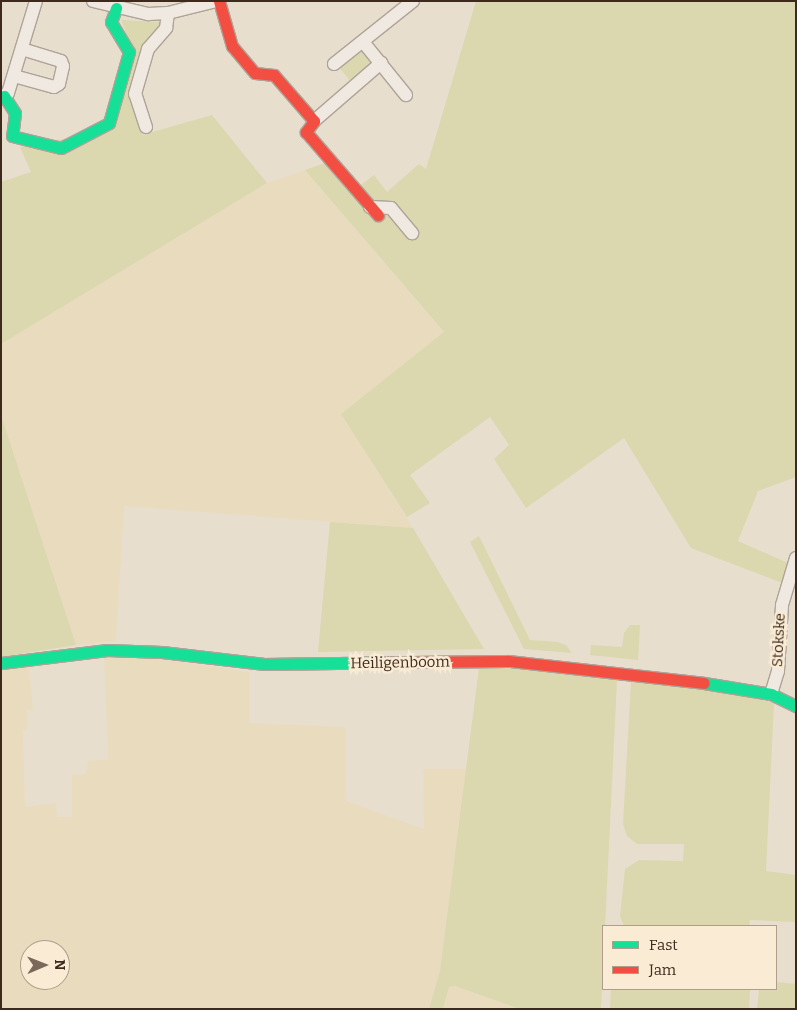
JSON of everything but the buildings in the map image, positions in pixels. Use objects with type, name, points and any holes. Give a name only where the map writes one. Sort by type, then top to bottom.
[{"type":"street","points":[[36,1],[14,76],[3,97],[15,113],[12,136],[60,148],[109,123],[128,52],[112,22],[116,8]]},
{"type":"street","points":[[93,1],[116,8],[131,6],[168,13],[218,1],[232,46],[255,73],[274,75],[314,121]]},
{"type":"street","points":[[334,64],[364,43],[412,1]]},
{"type":"street","points":[[146,127],[135,94],[148,49],[166,28],[168,13]]},
{"type":"street","points":[[364,43],[406,96]]},
{"type":"street","points":[[14,76],[54,87],[58,84],[63,66],[61,61],[22,49]]},
{"type":"street","points":[[381,63],[314,121],[306,132],[374,211],[391,208],[412,233]]},
{"type":"street","name":"Stokske","points":[[771,694],[778,671],[782,605],[796,558]]},
{"type":"street","name":"Heiligenboom","points":[[1,663],[107,650],[162,652],[264,664],[509,661],[708,682],[771,694],[796,706]]},
{"type":"shaded area","points":[[476,1],[796,1],[796,477],[758,491],[738,541],[790,564],[785,584],[691,548],[624,438],[526,508],[494,459],[509,445],[490,417],[410,475],[430,503],[407,517],[341,414],[444,332],[305,170],[325,163],[375,220],[387,213],[405,234],[410,224],[390,201],[370,201],[358,187],[374,175],[387,192],[419,164],[426,169]]},
{"type":"shaded area","points":[[121,20],[162,22],[144,52],[140,123],[142,135],[212,115],[267,183],[1,344],[1,182],[31,172],[20,147],[111,130],[134,53]]},
{"type":"shaded area","points":[[363,49],[373,59],[373,65],[352,83],[338,66],[356,50]]},
{"type":"shaded area","points":[[305,170],[444,333],[341,414],[413,528],[124,506],[116,641],[76,645],[1,415],[1,344],[267,183]]},
{"type":"shaded area","points":[[1,415],[76,645],[1,657]]},
{"type":"shaded area","points":[[330,522],[413,528],[484,649],[318,652]]},
{"type":"shaded area","points":[[479,536],[530,640],[557,642],[566,645],[572,653],[524,649],[470,542]]},
{"type":"shaded area","points":[[630,625],[640,625],[638,660],[590,655],[591,645],[622,647],[624,633]]},
{"type":"shaded area","points":[[140,656],[249,672],[249,723],[345,727],[346,801],[424,829],[423,769],[467,769],[440,971],[429,1009],[1,1009],[1,668],[29,665],[33,709],[27,710],[27,730],[23,730],[25,807],[56,803],[57,817],[72,817],[72,775],[86,774],[88,761],[108,760],[104,658]]},
{"type":"shaded area","points":[[500,667],[617,680],[605,925],[602,925],[601,1009],[520,1009],[455,986],[449,987],[443,1009],[429,1009],[440,971],[479,668]]},
{"type":"shaded area","points":[[631,682],[710,686],[774,703],[766,871],[796,875],[796,922],[750,920],[749,925],[624,925],[620,916],[625,869],[639,860],[683,861],[684,844],[637,844],[627,836],[623,824]]},
{"type":"shaded area","points":[[777,982],[796,984],[796,1009],[757,1009],[759,990],[777,990]]},
{"type":"shaded area","points":[[449,986],[455,986],[520,1009],[443,1009]]},
{"type":"shaded area","points":[[611,990],[750,990],[749,1009],[610,1009]]},
{"type":"traffic: fast","points":[[4,96],[15,113],[12,136],[61,148],[109,123],[129,52],[111,22],[116,8]]},
{"type":"traffic: fast","points":[[1,663],[107,650],[162,652],[264,664],[411,662]]},
{"type":"traffic: fast","points":[[704,683],[771,694],[796,706]]},
{"type":"traffic: jam","points":[[219,1],[232,46],[255,73],[274,75],[314,121],[306,132],[378,215]]},
{"type":"traffic: jam","points":[[411,662],[509,661],[704,683]]}]
